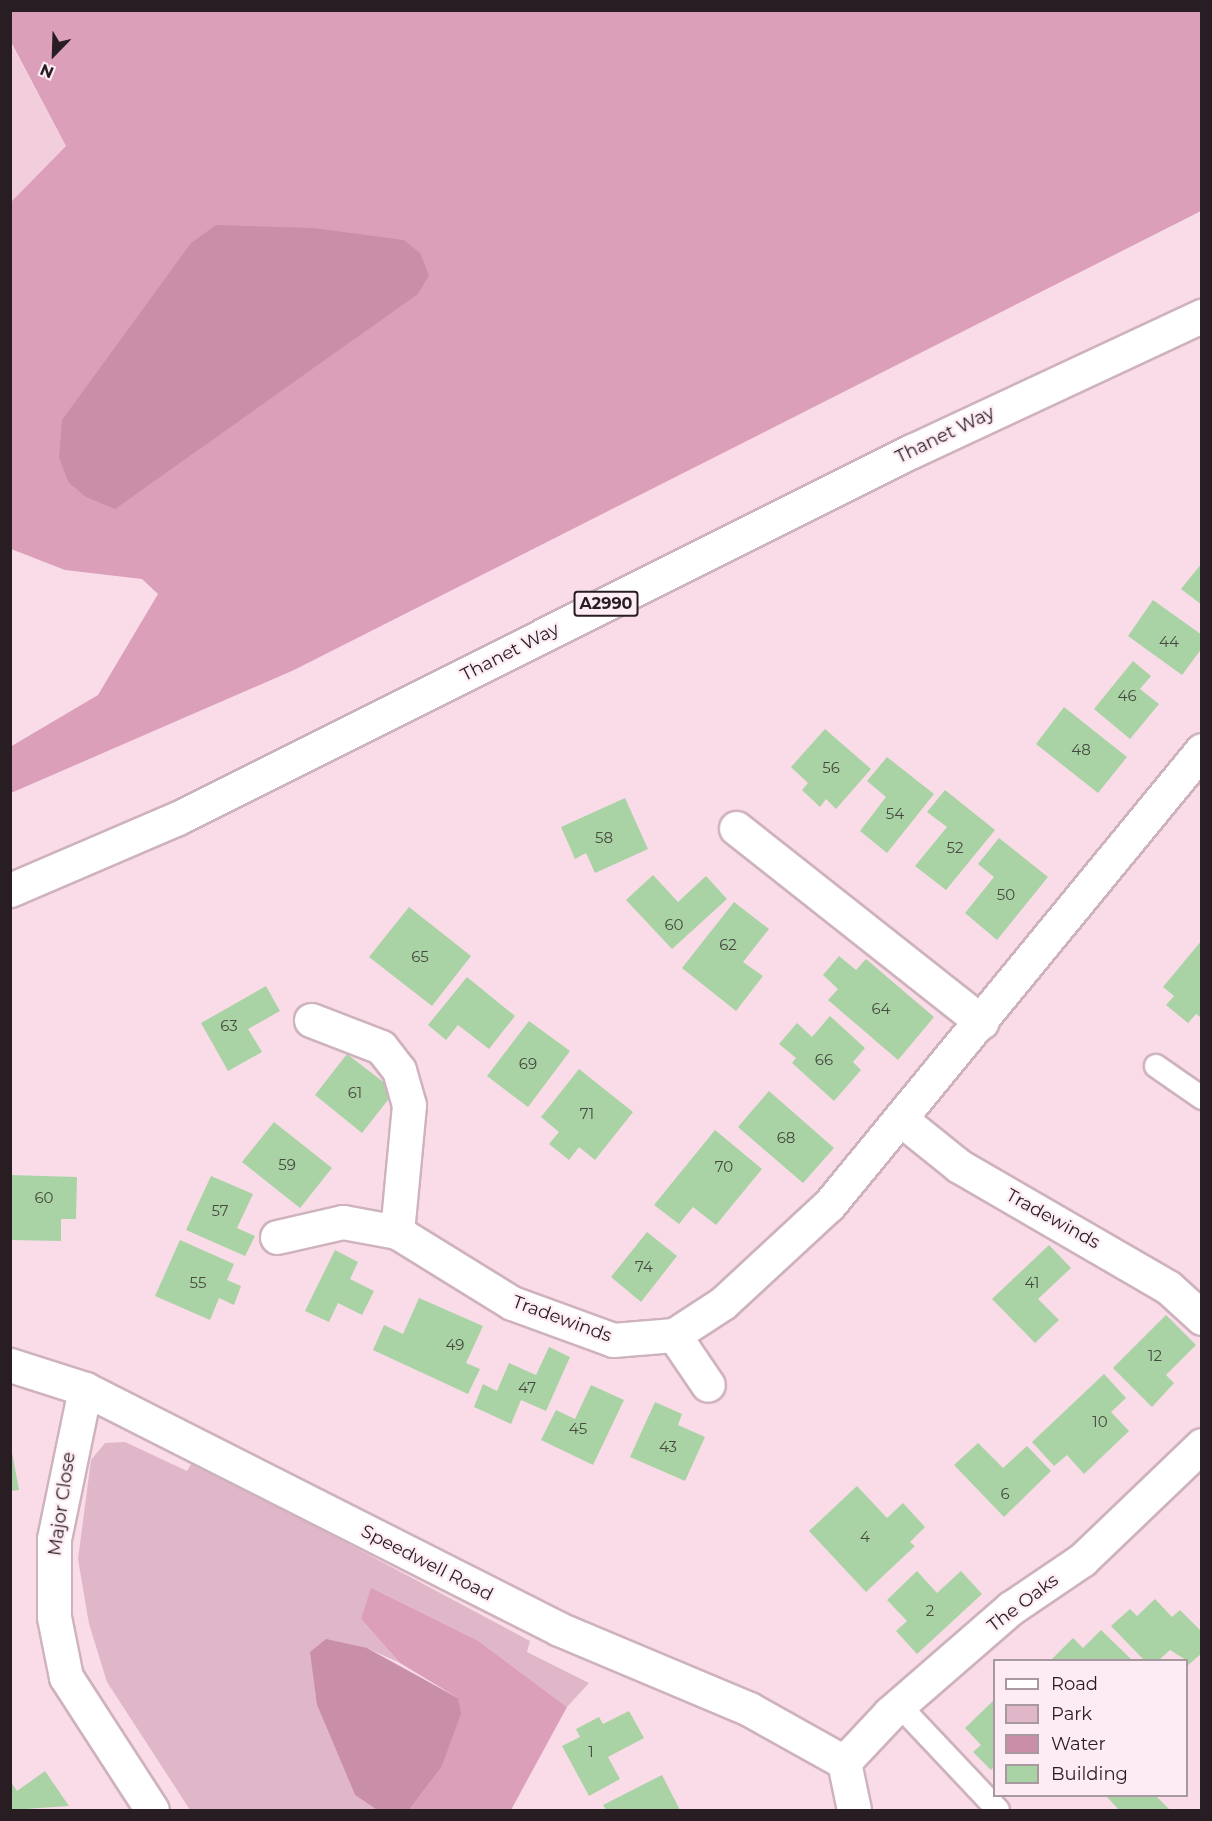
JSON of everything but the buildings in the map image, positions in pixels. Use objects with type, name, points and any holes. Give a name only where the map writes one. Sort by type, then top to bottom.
[{"type":"street","name":"Thanet Way","points":[[10,890],[176,819],[912,451],[1202,316]]},
{"type":"street","name":"Tradewinds","points":[[276,1237],[343,1222],[397,1232],[513,1303],[613,1340],[674,1335],[723,1303],[830,1205],[903,1121],[1202,750]]},
{"type":"street","points":[[736,828],[982,1022]]},
{"type":"street","points":[[311,1020],[381,1047],[399,1070],[409,1105],[397,1232]]},
{"type":"street","name":"Tradewinds","points":[[903,1121],[959,1166],[1168,1287],[1202,1318]]},
{"type":"street","points":[[674,1335],[708,1385]]},
{"type":"street","name":"Speedwell Road","points":[[10,1365],[85,1389],[577,1638],[749,1709],[844,1762]]},
{"type":"street","name":"Major Close","points":[[85,1389],[54,1539],[54,1617],[66,1677],[152,1810]]},
{"type":"street","name":"The Oaks","points":[[844,1762],[899,1705],[1011,1608],[1082,1560],[1202,1445]]},
{"type":"street","points":[[844,1762],[854,1810]]},
{"type":"lane","points":[[1156,1066],[1202,1098]]},
{"type":"lane","points":[[899,1705],[998,1810]]},
{"type":"shaded area","points":[[11,11],[1201,11],[1201,211],[294,670],[11,793],[10,747],[98,695],[158,594],[142,579],[65,570],[11,549],[11,202],[66,146],[11,42]]},
{"type":"shaded area","points":[[10,42],[66,146],[11,202],[10,202]]},
{"type":"shaded area","points":[[371,1588],[480,1642],[567,1707],[511,1810],[409,1810],[441,1768],[458,1698],[400,1663],[361,1619]]},
{"type":"green space","points":[[125,1442],[187,1471],[193,1461],[530,1641],[527,1652],[589,1683],[567,1707],[480,1642],[361,1619],[400,1663],[367,1648],[317,1705],[355,1795],[377,1810],[190,1810],[107,1682],[89,1624],[78,1559],[91,1460],[105,1443]]},
{"type":"water","points":[[216,225],[313,228],[404,240],[420,253],[429,275],[418,294],[115,509],[86,497],[69,483],[59,458],[62,420],[191,243]]},
{"type":"water","points":[[326,1639],[367,1648],[458,1698],[461,1714],[441,1768],[409,1810],[377,1810],[355,1795],[317,1705],[310,1652]]}]
